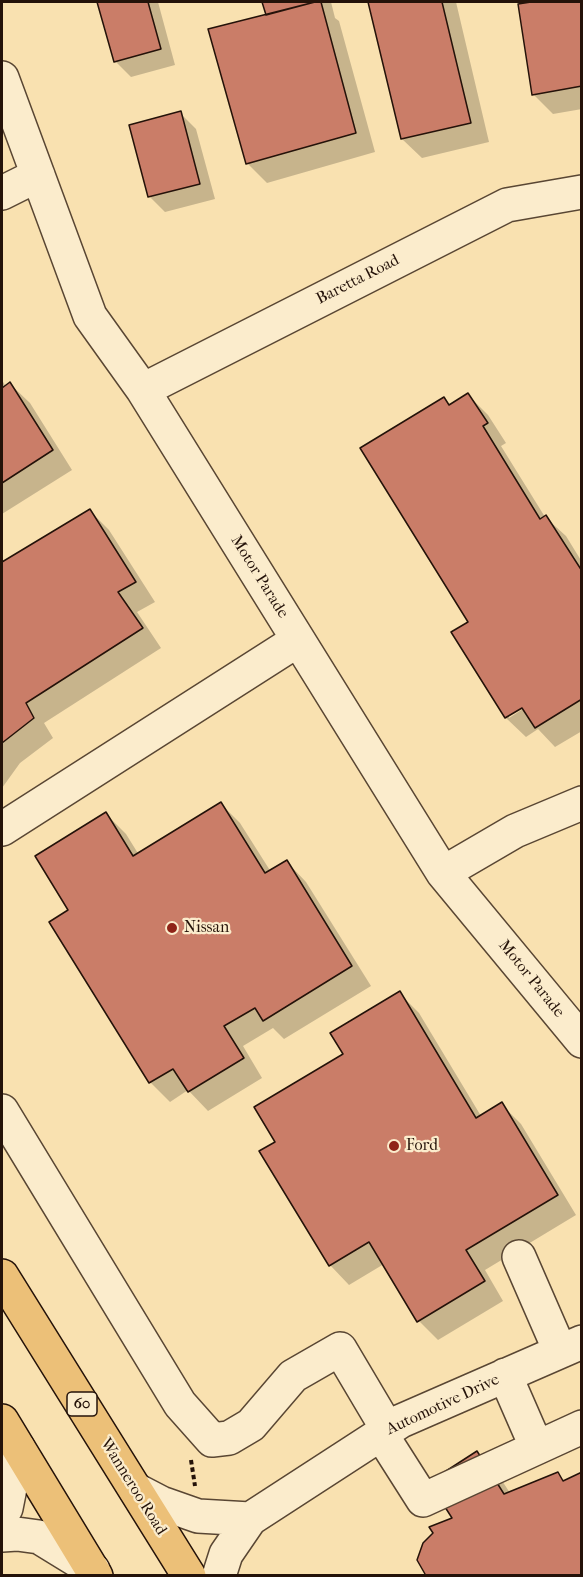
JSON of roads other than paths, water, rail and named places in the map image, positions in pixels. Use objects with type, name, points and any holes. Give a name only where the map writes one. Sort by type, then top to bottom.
[{"type":"highway","name":"Wanneroo Road","points":[[2,1276],[189,1575]]},
{"type":"highway","points":[[10,1435],[94,1573]]},
{"type":"street","name":"Motor Parade","points":[[2,78],[90,316],[143,390],[443,873],[582,1041]]},
{"type":"street","points":[[2,193],[38,175]]},
{"type":"street","name":"Baretta Road","points":[[143,390],[507,205],[582,192]]},
{"type":"street","points":[[2,829],[298,640]]},
{"type":"street","points":[[443,873],[514,831],[582,803]]},
{"type":"street","points":[[2,1111],[180,1404],[212,1440],[229,1438],[251,1425],[293,1376],[340,1349],[423,1500],[582,1426]]},
{"type":"street","points":[[519,1257],[571,1346]]},
{"type":"street","name":"Automotive Drive","points":[[219,1575],[226,1554],[250,1519],[401,1421],[571,1346]]},
{"type":"street","points":[[505,1376],[536,1446]]},
{"type":"street","points":[[2,1515],[9,1496],[10,1435]]},
{"type":"street","points":[[136,1490],[161,1503],[198,1516],[250,1519]]},
{"type":"street","points":[[2,1534],[39,1537],[94,1573]]},
{"type":"place","name":"Nissan","points":[[172,928]]},
{"type":"place","name":"Ford","points":[[394,1146]]}]
